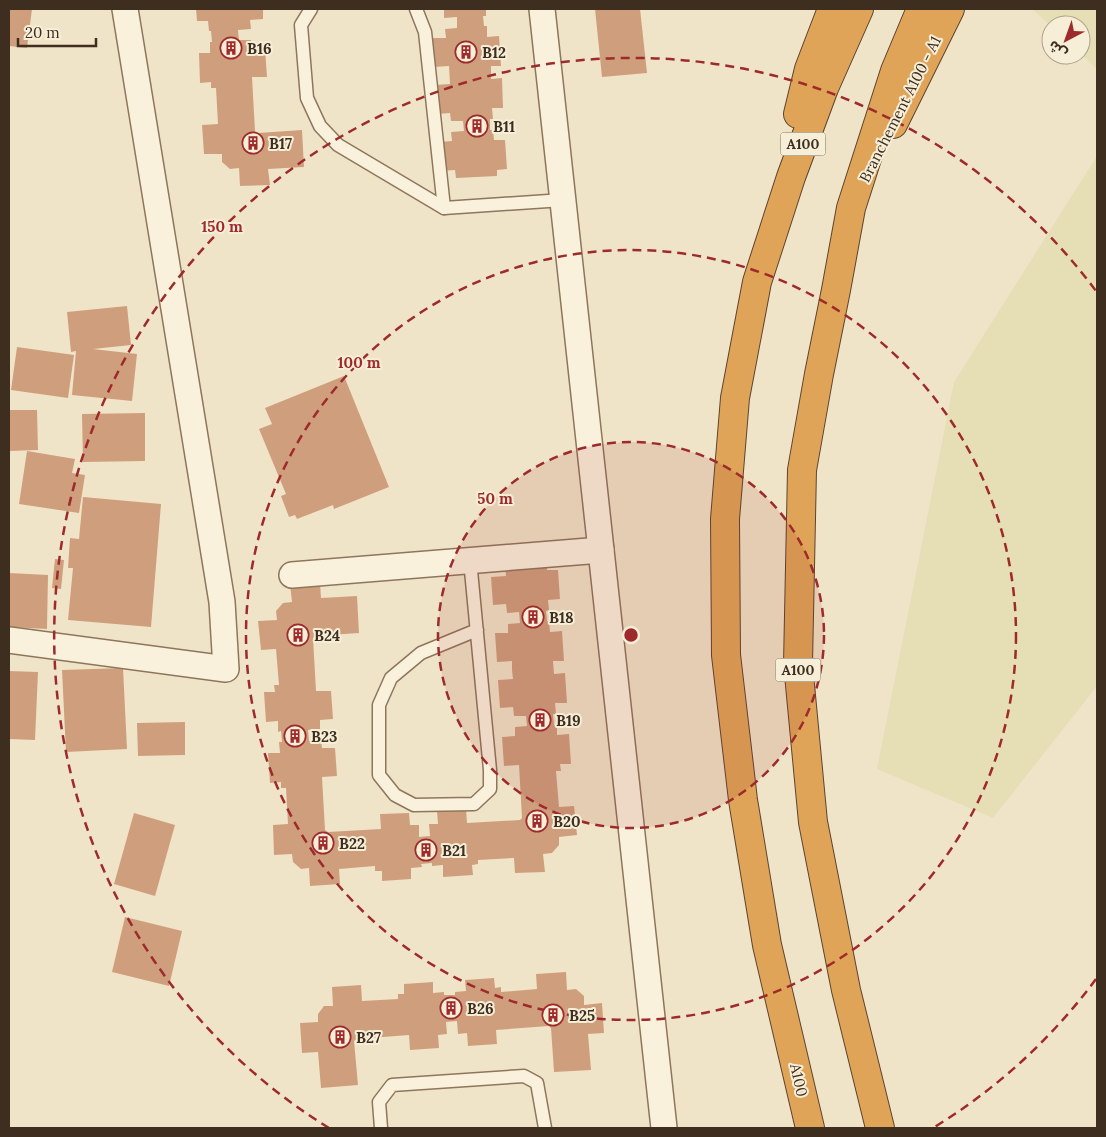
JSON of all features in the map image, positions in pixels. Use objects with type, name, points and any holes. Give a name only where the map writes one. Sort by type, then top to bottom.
[{"type":"highway","points":[[757,282],[809,69],[832,9]]},
{"type":"highway","name":"A100","points":[[810,1128],[768,945],[743,800],[726,655],[725,519],[735,398],[757,282],[790,177],[824,88],[859,9]]},
{"type":"highway","name":"A100","points":[[880,1128],[846,990],[813,822],[798,664],[802,470],[851,208],[895,71],[921,9]]},
{"type":"highway","name":"Branchement A100 - A1","points":[[851,208],[950,9]]},
{"type":"street","points":[[9,640],[226,669],[222,602],[126,9]]},
{"type":"street","points":[[542,9],[664,1128]]},
{"type":"street","points":[[292,575],[601,550]]},
{"type":"lane","points":[[311,9],[301,25],[308,98],[320,126],[338,145],[444,208],[563,200]]},
{"type":"lane","points":[[416,9],[425,32],[444,208]]},
{"type":"lane","points":[[470,560],[477,630],[490,770],[490,788],[474,804],[414,805],[395,795],[379,775],[379,705],[390,678],[421,653],[477,630]]},
{"type":"lane","points":[[381,1128],[379,1102],[392,1085],[524,1076],[537,1084],[546,1128]]},
{"type":"shaded area","points":[[1032,9],[1097,9],[1097,69],[1091,63],[1091,15],[1041,15],[1041,17]]},
{"type":"shaded area","points":[[1097,156],[1097,686],[993,818],[877,769],[954,382]]},
{"type":"building","points":[[9,9],[32,9],[27,48],[9,46]]},
{"type":"building","points":[[196,9],[263,9],[263,19],[250,20],[251,29],[238,30],[239,40],[251,40],[252,49],[265,48],[267,77],[252,77],[255,131],[258,133],[302,130],[304,167],[268,169],[270,185],[240,186],[239,168],[230,169],[222,162],[222,154],[204,154],[202,125],[218,124],[216,88],[211,88],[211,82],[200,83],[199,53],[210,53],[211,31],[209,31],[208,21],[197,21]]},
{"type":"building","name":"B11","points":[[444,9],[486,9],[486,16],[483,16],[484,26],[487,26],[487,37],[499,36],[501,66],[491,66],[491,79],[502,78],[503,108],[492,108],[493,119],[490,119],[490,130],[493,130],[494,140],[505,140],[507,169],[497,170],[497,176],[456,178],[455,170],[440,171],[439,142],[452,141],[451,132],[464,131],[463,121],[451,121],[450,113],[437,114],[435,85],[450,84],[449,66],[434,67],[432,38],[446,38],[445,29],[457,28],[457,17],[444,18]]},
{"type":"building","points":[[595,9],[640,9],[647,73],[602,77]]},
{"type":"building","points":[[127,306],[131,345],[93,349],[137,354],[132,401],[72,395],[76,351],[71,352],[67,312]]},
{"type":"building","points":[[17,347],[74,355],[68,398],[11,390]]},
{"type":"building","points":[[344,376],[389,487],[334,509],[333,505],[297,519],[295,515],[289,517],[281,496],[286,494],[259,429],[272,424],[265,408]]},
{"type":"building","points":[[9,410],[37,410],[38,450],[9,451]]},
{"type":"building","points":[[145,413],[145,461],[83,462],[82,414]]},
{"type":"building","points":[[27,451],[75,459],[72,473],[85,475],[79,513],[19,504]]},
{"type":"building","points":[[83,497],[161,504],[151,627],[68,620],[73,568],[68,568],[70,538],[79,539]]},
{"type":"building","points":[[55,559],[64,560],[61,589],[52,588]]},
{"type":"building","points":[[547,564],[547,570],[558,570],[560,599],[548,600],[549,610],[546,611],[550,632],[562,631],[564,661],[553,661],[554,674],[565,673],[567,703],[555,703],[554,725],[557,725],[557,735],[569,734],[571,764],[560,764],[561,771],[556,771],[559,807],[574,806],[577,835],[559,837],[559,845],[552,853],[543,854],[545,872],[515,873],[514,858],[478,860],[478,864],[472,865],[473,875],[443,877],[443,865],[421,864],[422,867],[411,868],[411,879],[382,881],[382,871],[375,871],[375,866],[339,869],[340,884],[310,886],[309,868],[301,869],[293,862],[292,854],[274,855],[273,825],[288,824],[286,788],[281,788],[281,782],[270,783],[268,753],[280,753],[279,742],[282,742],[281,731],[278,732],[278,721],[266,722],[264,692],[275,692],[274,685],[279,685],[276,649],[261,650],[258,621],[277,620],[276,611],[283,603],[292,602],[290,584],[320,583],[321,598],[357,596],[359,633],[315,636],[313,638],[316,691],[331,691],[333,719],[320,720],[320,729],[308,730],[309,741],[321,740],[322,748],[335,748],[337,776],[322,777],[325,830],[328,832],[381,829],[380,814],[409,813],[410,825],[419,825],[419,837],[430,836],[429,824],[438,824],[437,811],[466,809],[467,823],[520,820],[522,818],[519,765],[504,766],[502,737],[515,736],[515,727],[527,726],[526,716],[514,716],[513,707],[500,708],[498,680],[513,679],[512,661],[497,662],[495,633],[508,633],[508,624],[520,623],[519,612],[507,613],[506,604],[493,605],[491,577],[506,576],[505,567]]},
{"type":"building","points":[[9,573],[48,575],[47,629],[9,627]]},
{"type":"building","points":[[123,668],[127,749],[66,752],[62,670]]},
{"type":"building","points":[[9,671],[38,672],[35,740],[9,739]]},
{"type":"building","points":[[185,722],[185,755],[138,756],[137,723]]},
{"type":"building","points":[[134,813],[175,825],[155,896],[114,884]]},
{"type":"building","points":[[125,917],[182,931],[169,986],[112,972]]},
{"type":"building","points":[[566,972],[567,990],[576,989],[584,996],[584,1005],[602,1003],[604,1033],[588,1034],[591,1070],[554,1072],[551,1028],[549,1026],[496,1030],[497,1044],[468,1046],[467,1033],[458,1034],[457,1021],[446,1022],[447,1034],[438,1035],[439,1048],[410,1050],[409,1035],[357,1039],[354,1041],[358,1085],[321,1088],[318,1052],[302,1053],[300,1023],[318,1022],[318,1014],[324,1006],[333,1006],[332,987],[361,985],[362,1001],[398,999],[398,994],[404,994],[404,984],[433,982],[433,993],[444,992],[444,995],[455,995],[455,992],[466,991],[465,980],[494,978],[495,988],[501,987],[501,992],[537,989],[536,974]]},
{"type":"place","name":"B16","points":[[231,48]]},
{"type":"place","name":"B12","points":[[466,52]]},
{"type":"place","name":"B11","points":[[477,126]]},
{"type":"place","name":"B17","points":[[253,143]]},
{"type":"place","name":"B18","points":[[533,617]]},
{"type":"place","name":"B24","points":[[298,635]]},
{"type":"place","name":"B19","points":[[540,720]]},
{"type":"place","name":"B23","points":[[295,736]]},
{"type":"place","name":"B20","points":[[537,821]]},
{"type":"place","name":"B22","points":[[323,843]]},
{"type":"place","name":"B21","points":[[426,850]]},
{"type":"place","name":"B26","points":[[451,1008]]},
{"type":"place","name":"B25","points":[[553,1015]]},
{"type":"place","name":"B27","points":[[340,1037]]}]
